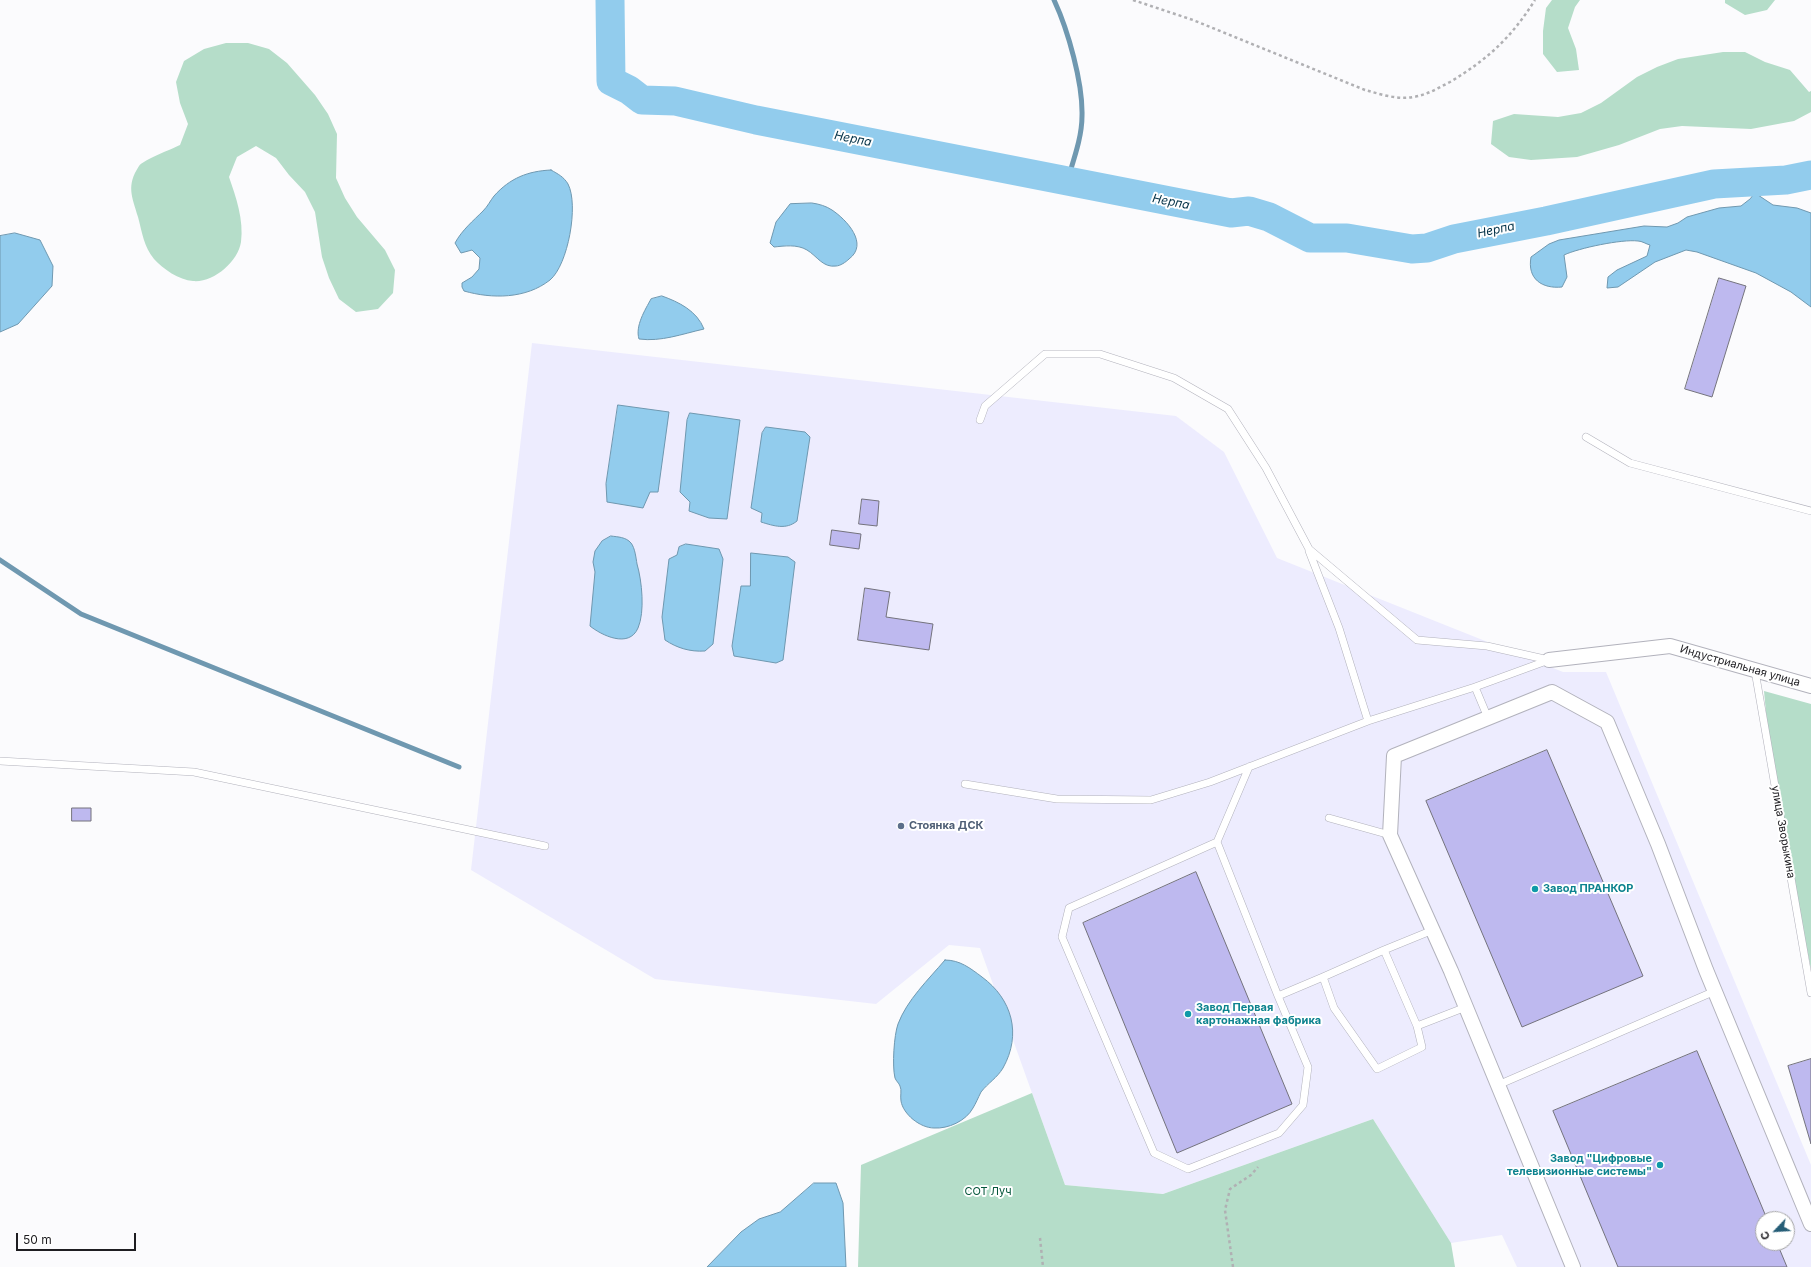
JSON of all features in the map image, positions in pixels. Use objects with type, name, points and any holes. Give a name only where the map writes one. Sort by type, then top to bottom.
[{"type":"street","name":"Индустриальная улица","points":[[1549,660],[1670,646],[1811,686]]},
{"type":"street","points":[[1573,1267],[1466,1007],[1390,835],[1394,756],[1552,692],[1607,722],[1658,844],[1715,991],[1811,1224]]},
{"type":"lane","points":[[980,420],[985,406],[1045,354],[1100,354],[1174,378],[1228,409],[1266,468],[1309,549],[1339,628],[1368,721]]},
{"type":"lane","points":[[1586,437],[1630,463],[1811,512]]},
{"type":"lane","points":[[1309,549],[1417,640],[1486,646],[1549,660]]},
{"type":"lane","points":[[965,784],[1057,799],[1151,800],[1210,782],[1368,721],[1475,687],[1549,660]]},
{"type":"lane","name":"улица Зворыкина","points":[[1755,671],[1811,993]]},
{"type":"lane","points":[[1475,687],[1488,718]]},
{"type":"lane","points":[[0,761],[194,772],[545,846]]},
{"type":"lane","points":[[1217,842],[1308,1067],[1304,1105],[1279,1133],[1188,1169],[1154,1153],[1062,937],[1069,908],[1217,842],[1249,767]]},
{"type":"lane","points":[[1329,818],[1390,835]]},
{"type":"lane","points":[[1278,996],[1433,930]]},
{"type":"lane","points":[[1323,977],[1334,1008],[1377,1069],[1422,1047],[1417,1026],[1384,950]]},
{"type":"lane","points":[[1498,1085],[1715,991]]},
{"type":"lane","points":[[1417,1026],[1466,1007]]},
{"type":"path","points":[[1133,0],[1192,20],[1365,90],[1393,97],[1412,97],[1432,92],[1482,62],[1504,42],[1535,0]]},
{"type":"path","points":[[1233,1267],[1225,1210],[1230,1189],[1251,1175],[1258,1167]]},
{"type":"path","points":[[1040,1238],[1043,1267]]},
{"type":"shaded area","points":[[532,343],[1176,416],[1224,452],[1277,558],[1563,672],[1606,672],[1811,1165],[1811,1267],[1517,1267],[1502,1235],[1451,1243],[1373,1119],[1163,1194],[1065,1185],[980,948],[949,945],[876,1004],[655,979],[471,870]]},
{"type":"green space","points":[[1552,0],[1580,0],[1575,7],[1568,28],[1576,49],[1579,70],[1557,72],[1543,54],[1543,31],[1546,8]]},
{"type":"green space","points":[[1725,0],[1775,0],[1767,10],[1745,15],[1725,3]]},
{"type":"green space","points":[[226,43],[248,43],[269,49],[287,63],[315,95],[328,114],[337,134],[336,178],[345,198],[357,217],[385,250],[395,270],[393,293],[378,309],[356,312],[339,299],[329,278],[322,257],[315,212],[305,192],[276,158],[256,146],[237,157],[229,177],[239,209],[242,234],[239,250],[230,264],[209,279],[193,281],[182,279],[158,263],[148,249],[132,197],[131,185],[135,173],[142,164],[180,145],[188,124],[180,103],[176,82],[184,61],[204,49]]},
{"type":"green space","points":[[1723,52],[1745,52],[1765,62],[1790,70],[1809,92],[1811,91],[1811,112],[1794,121],[1751,129],[1682,126],[1660,129],[1619,145],[1577,157],[1531,160],[1509,157],[1491,144],[1493,121],[1514,114],[1558,117],[1581,113],[1601,103],[1637,77],[1657,67],[1678,59]]},
{"type":"green space","points":[[1764,691],[1811,704],[1811,969],[1773,788]]},
{"type":"green space","name":"СОТ Луч","points":[[1032,1093],[1065,1185],[1163,1194],[1373,1119],[1451,1243],[1455,1267],[858,1267],[861,1165]]},
{"type":"water","points":[[551,170],[563,178],[568,184],[572,206],[572,220],[567,249],[556,272],[550,280],[541,286],[520,294],[497,296],[475,294],[464,291],[462,283],[472,277],[479,269],[480,258],[472,250],[461,253],[455,243],[461,234],[506,184],[527,174]]},
{"type":"water","points":[[1755,193],[1773,205],[1797,208],[1811,213],[1811,307],[1791,292],[1756,273],[1697,252],[1686,250],[1655,262],[1618,287],[1607,288],[1608,277],[1617,270],[1647,256],[1650,245],[1640,241],[1622,241],[1571,252],[1564,255],[1567,277],[1562,287],[1542,284],[1534,277],[1531,271],[1531,257],[1549,244],[1559,240],[1644,226],[1667,227],[1678,223],[1687,217],[1719,208],[1741,206]]},
{"type":"water","points":[[812,203],[827,207],[838,214],[854,233],[857,246],[855,253],[841,265],[827,265],[820,261],[811,252],[803,248],[790,246],[774,247],[770,243],[776,222],[790,204]]},
{"type":"water","points":[[15,233],[40,240],[53,266],[52,286],[18,324],[0,332],[0,236]]},
{"type":"water","points":[[662,296],[687,308],[697,317],[704,329],[663,338],[647,340],[639,339],[639,324],[646,308],[651,299]]},
{"type":"water","points":[[618,405],[669,412],[658,492],[650,492],[643,508],[607,502],[606,484]]},
{"type":"water","points":[[690,413],[740,420],[727,519],[709,518],[689,511],[690,502],[680,492],[687,420]]},
{"type":"water","points":[[766,427],[805,432],[810,437],[797,521],[789,526],[775,526],[761,522],[762,513],[751,508],[762,433]]},
{"type":"water","points":[[611,536],[624,538],[632,545],[635,553],[641,588],[642,614],[638,628],[634,634],[628,638],[622,639],[608,636],[590,626],[595,572],[593,562],[595,551],[602,541]]},
{"type":"water","points":[[686,544],[719,549],[723,559],[713,644],[705,651],[684,649],[665,640],[662,617],[669,559],[677,555],[679,547]]},
{"type":"water","points":[[751,553],[788,557],[795,562],[783,660],[776,663],[734,656],[732,646],[741,586],[750,586]]},
{"type":"water","points":[[945,960],[960,963],[982,977],[992,986],[1007,1006],[1013,1030],[1009,1055],[1003,1068],[981,1092],[970,1113],[951,1126],[934,1128],[923,1126],[918,1123],[905,1111],[902,1106],[901,1088],[895,1079],[894,1073],[895,1035],[902,1015],[918,990]]},
{"type":"water","points":[[814,1183],[836,1183],[843,1203],[846,1267],[707,1267],[741,1232],[759,1219],[780,1212]]},
{"type":"building","points":[[1719,278],[1746,286],[1712,397],[1685,389]]},
{"type":"building","points":[[862,499],[879,501],[877,526],[859,524]]},
{"type":"building","points":[[832,530],[861,534],[859,549],[830,545]]},
{"type":"building","points":[[865,588],[890,592],[886,617],[933,624],[929,650],[858,640]]},
{"type":"building","name":"Завод ПРАНКОР","points":[[1547,750],[1643,976],[1522,1027],[1426,801]]},
{"type":"building","points":[[72,808],[91,808],[91,821],[72,821]]},
{"type":"building","name":"Завод Первая картонажная фабрика","points":[[1196,872],[1292,1104],[1177,1153],[1083,923]]},
{"type":"building","name":"Завод \"Цифровые телевизионные системы\"","points":[[1697,1051],[1764,1211],[1755,1211],[1755,1251],[1780,1251],[1787,1267],[1618,1267],[1553,1111]]},
{"type":"building","points":[[1811,1059],[1811,1144],[1788,1066]]},
{"type":"waterway","name":"Нерпа","points":[[610,0],[611,81],[629,90],[642,100],[675,101],[756,120],[1231,213],[1249,211],[1269,217],[1310,238],[1347,238],[1412,249],[1427,248],[1454,239],[1546,221],[1714,184],[1786,180],[1811,175]]},
{"type":"waterway","points":[[1054,0],[1074,57],[1082,103],[1082,124],[1077,149],[1067,182]]},
{"type":"waterway","points":[[0,560],[81,614],[459,767]]},
{"type":"place","name":"Стоянка ДСК","points":[[901,826]]},
{"type":"place","name":"Завод ПРАНКОР","points":[[1535,889]]},
{"type":"place","name":"Завод Первая картонажная фабрика","points":[[1188,1014]]},
{"type":"place","name":"Завод \"Цифровые телевизионные системы\"","points":[[1660,1165]]}]
